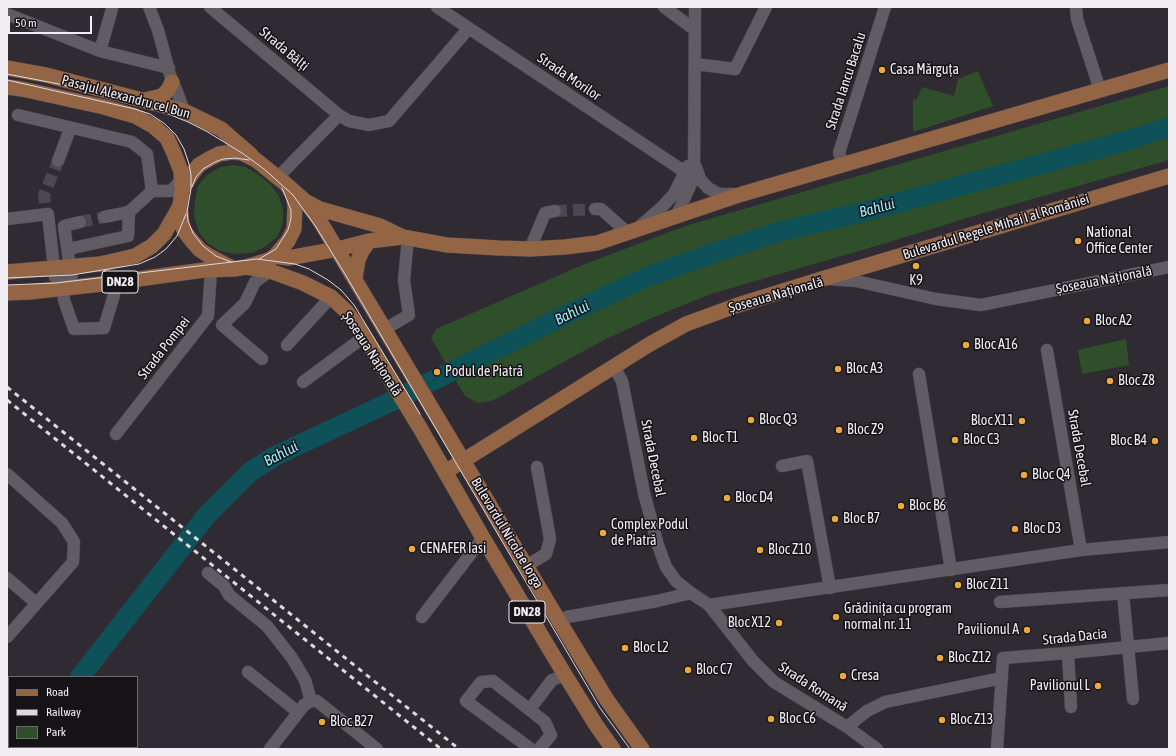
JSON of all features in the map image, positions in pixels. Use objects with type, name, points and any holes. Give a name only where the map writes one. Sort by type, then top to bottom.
[{"type":"main road","name":"Pasajul Alexandru cel Bun","points":[[7,68],[46,76],[184,111],[221,129],[256,160]]},
{"type":"main road","points":[[305,202],[320,209],[380,226],[406,237],[447,245],[530,249],[597,243],[742,194],[1169,70]]},
{"type":"main road","points":[[144,100],[162,96],[168,90],[170,75]]},
{"type":"main road","name":"Pasajul Alexandru cel Bun","points":[[7,87],[104,107],[140,119],[153,126],[167,138],[181,171],[181,185]]},
{"type":"main road","name":"DN28","points":[[240,268],[211,257],[200,250],[185,232],[182,225],[180,206],[181,185],[199,165],[219,154],[242,153],[256,160],[283,181],[305,202],[318,218],[338,249],[385,329]]},
{"type":"main road","name":"Bulevardul Regele Mihai I al României","points":[[822,279],[1169,176]]},
{"type":"main road","name":"DN28","points":[[7,293],[112,283],[211,270],[240,268],[262,263],[275,256],[288,241],[294,229],[295,205],[292,193],[283,181]]},
{"type":"main road","name":"DN28","points":[[7,272],[100,264],[135,256],[152,246],[164,234],[180,206]]},
{"type":"main road","points":[[275,256],[288,258],[338,249],[369,241],[406,237]]},
{"type":"main road","points":[[355,278],[358,260],[369,241]]},
{"type":"main road","name":"Șoseaua Națională","points":[[240,268],[270,271],[303,283],[331,298],[346,311],[374,353],[420,428]]},
{"type":"main road","name":"Șoseaua Națională","points":[[445,472],[650,344],[686,324],[738,305],[822,279]]},
{"type":"main road","name":"Șoseaua Națională","points":[[385,329],[438,418]]},
{"type":"main road","name":"Bulevardul Nicolae Iorga","points":[[438,418],[607,700],[642,749]]},
{"type":"main road","name":"Bulevardul Nicolae Iorga","points":[[420,428],[483,538],[565,675],[596,725],[613,749]]},
{"type":"street","points":[[100,50],[112,7]]},
{"type":"street","points":[[149,7],[158,30],[170,75],[184,111]]},
{"type":"street","name":"Strada Bălți","points":[[210,7],[339,115],[349,121],[369,125],[389,121],[469,28]]},
{"type":"street","name":"Strada Morilor","points":[[437,7],[685,172]]},
{"type":"street","points":[[664,7],[695,30]]},
{"type":"street","points":[[677,215],[694,177],[695,7]]},
{"type":"street","points":[[695,64],[735,69],[766,7]]},
{"type":"street","name":"Strada Iancu Bacalu","points":[[842,164],[839,153],[885,7]]},
{"type":"street","points":[[1076,7],[1077,19],[1100,90]]},
{"type":"street","points":[[7,14],[170,75]]},
{"type":"street","points":[[283,181],[339,115]]},
{"type":"street","points":[[18,116],[132,142],[147,154],[152,191]]},
{"type":"street","points":[[58,161],[70,129]]},
{"type":"street","points":[[595,209],[601,209],[631,232],[661,208],[674,194],[695,150]]},
{"type":"street","points":[[695,164],[700,179],[708,188],[719,194],[742,194]]},
{"type":"street","points":[[104,217],[128,212],[152,191],[171,191],[181,185]]},
{"type":"street","points":[[7,219],[46,208],[62,267],[64,300],[74,329],[104,328],[114,295],[112,283]]},
{"type":"street","points":[[530,249],[545,213],[555,211]]},
{"type":"street","points":[[68,249],[128,236],[128,212]]},
{"type":"street","points":[[64,288],[62,267],[68,249],[64,226],[80,222]]},
{"type":"street","points":[[385,329],[409,315],[404,280],[406,237]]},
{"type":"street","name":"Șoseaua Națională","points":[[822,279],[856,281],[936,299],[981,305],[1169,267]]},
{"type":"street","name":"Strada Pompei","points":[[116,434],[208,316],[211,270]]},
{"type":"street","points":[[262,359],[222,325],[245,303],[255,282],[270,271]]},
{"type":"street","points":[[287,345],[331,298]]},
{"type":"street","points":[[303,382],[357,342],[365,339]]},
{"type":"street","name":"Strada Decebal","points":[[1047,350],[1081,550]]},
{"type":"street","name":"Strada Decebal","points":[[614,367],[622,381],[644,493],[658,545],[666,567],[676,581],[709,605]]},
{"type":"street","points":[[919,374],[950,570]]},
{"type":"street","points":[[782,466],[807,461],[830,588]]},
{"type":"street","points":[[526,566],[546,554],[550,540],[537,467]]},
{"type":"street","points":[[7,474],[62,523],[74,542],[73,562],[7,637]]},
{"type":"street","points":[[422,617],[483,538]]},
{"type":"street","points":[[709,605],[1081,550],[1169,542]]},
{"type":"street","points":[[208,573],[224,586],[229,595],[267,626],[292,658],[305,680],[311,701]]},
{"type":"street","points":[[7,578],[36,603]]},
{"type":"street","points":[[1000,602],[1169,590]]},
{"type":"street","points":[[559,622],[567,617],[657,601],[691,593]]},
{"type":"street","points":[[1123,593],[1133,699]]},
{"type":"street","name":"Strada Romană","points":[[709,605],[753,661],[774,682],[847,727],[877,749]]},
{"type":"street","name":"Strada Dacia","points":[[997,749],[1003,658],[1169,643]]},
{"type":"street","points":[[1068,653],[1071,707]]},
{"type":"street","points":[[248,672],[298,712]]},
{"type":"street","points":[[530,709],[552,680],[565,675]]},
{"type":"street","points":[[847,727],[867,711],[885,702],[1002,678]]},
{"type":"street","points":[[530,749],[466,701],[481,682],[492,681],[545,722],[551,736],[539,749]]},
{"type":"street","points":[[270,749],[304,705],[311,701],[317,701],[377,749]]},
{"type":"green space","points":[[978,71],[993,106],[913,132],[913,100],[917,99],[922,87],[954,96],[958,79]]},
{"type":"green space","points":[[1169,86],[1169,160],[711,294],[654,317],[604,340],[492,401],[478,403],[465,396],[431,338],[436,329],[580,266],[685,226]]},
{"type":"green space","points":[[233,165],[246,167],[270,184],[279,196],[283,209],[283,223],[277,237],[265,247],[252,253],[235,254],[220,251],[207,243],[199,232],[194,216],[198,186],[207,175],[220,167]]},
{"type":"green space","points":[[1126,339],[1129,365],[1082,374],[1078,350]]},
{"type":"waterway","name":"Bahlui","points":[[81,676],[207,515],[250,472],[275,456],[386,404],[644,278],[778,232],[863,212],[1115,144],[1169,127]]},
{"type":"tunnel","points":[[45,203],[44,195],[58,161]]},
{"type":"tunnel","points":[[555,211],[595,209]]},
{"type":"tunnel","points":[[80,222],[104,217]]},
{"type":"tram line","points":[[7,74],[59,84],[104,95],[166,113],[188,122],[242,153],[264,169],[293,195],[316,227],[345,274],[600,708],[630,749]]},
{"type":"tram line","points":[[7,80],[135,109],[150,114],[165,124],[176,135],[184,149],[189,164],[191,189],[187,212],[188,221],[193,233],[203,246],[216,256],[231,262]]},
{"type":"tram line","points":[[192,187],[196,177],[203,169],[215,162],[223,159],[235,158],[249,160]]},
{"type":"tram line","points":[[259,259],[276,249],[288,230],[291,219],[291,210],[282,188]]},
{"type":"tram line","points":[[7,278],[72,275],[139,264],[155,257],[166,249],[177,236],[186,214]]},
{"type":"tram line","points":[[7,285],[56,283],[257,259],[295,264],[309,269],[328,280],[341,290],[354,305],[420,414]]},
{"type":"railway","points":[[7,387],[459,749]]},
{"type":"railway","points":[[7,400],[441,749]]},
{"type":"place","name":"Casa Mărguța","points":[[882,70]]},
{"type":"place","name":"National Office Center","points":[[1078,241]]},
{"type":"place","name":"K9","points":[[916,266]]},
{"type":"place","name":"Bloc A2","points":[[1087,321]]},
{"type":"place","name":"Bloc A16","points":[[966,345]]},
{"type":"place","name":"Bloc A3","points":[[838,369]]},
{"type":"place","name":"Podul de Piatră","points":[[437,372]]},
{"type":"place","name":"Bloc Z8","points":[[1110,381]]},
{"type":"place","name":"Bloc Q3","points":[[751,420]]},
{"type":"place","name":"Bloc X11","points":[[1022,421]]},
{"type":"place","name":"Bloc Z9","points":[[839,430]]},
{"type":"place","name":"Bloc T1","points":[[694,438]]},
{"type":"place","name":"Bloc C3","points":[[955,440]]},
{"type":"place","name":"Bloc B4","points":[[1155,441]]},
{"type":"place","name":"Bloc Q4","points":[[1024,475]]},
{"type":"place","name":"Bloc D4","points":[[727,498]]},
{"type":"place","name":"Bloc B6","points":[[901,506]]},
{"type":"place","name":"Bloc B7","points":[[835,519]]},
{"type":"place","name":"Bloc D3","points":[[1015,529]]},
{"type":"place","name":"Complex Podul de Piatră","points":[[603,533]]},
{"type":"place","name":"CENAFER Iasi","points":[[412,549]]},
{"type":"place","name":"Bloc Z10","points":[[760,550]]},
{"type":"place","name":"Bloc Z11","points":[[958,585]]},
{"type":"place","name":"Grădinița cu program normal nr. 11","points":[[836,617]]},
{"type":"place","name":"Bloc X12","points":[[779,623]]},
{"type":"place","name":"Pavilionul A","points":[[1027,630]]},
{"type":"place","name":"Bloc L2","points":[[625,648]]},
{"type":"place","name":"Bloc Z12","points":[[940,658]]},
{"type":"place","name":"Bloc C7","points":[[688,670]]},
{"type":"place","name":"Cresa","points":[[843,676]]},
{"type":"place","name":"Pavilionul L","points":[[1098,686]]},
{"type":"place","name":"Bloc C6","points":[[771,719]]},
{"type":"place","name":"Bloc Z13","points":[[942,720]]},
{"type":"place","name":"Bloc B27","points":[[322,722]]}]
